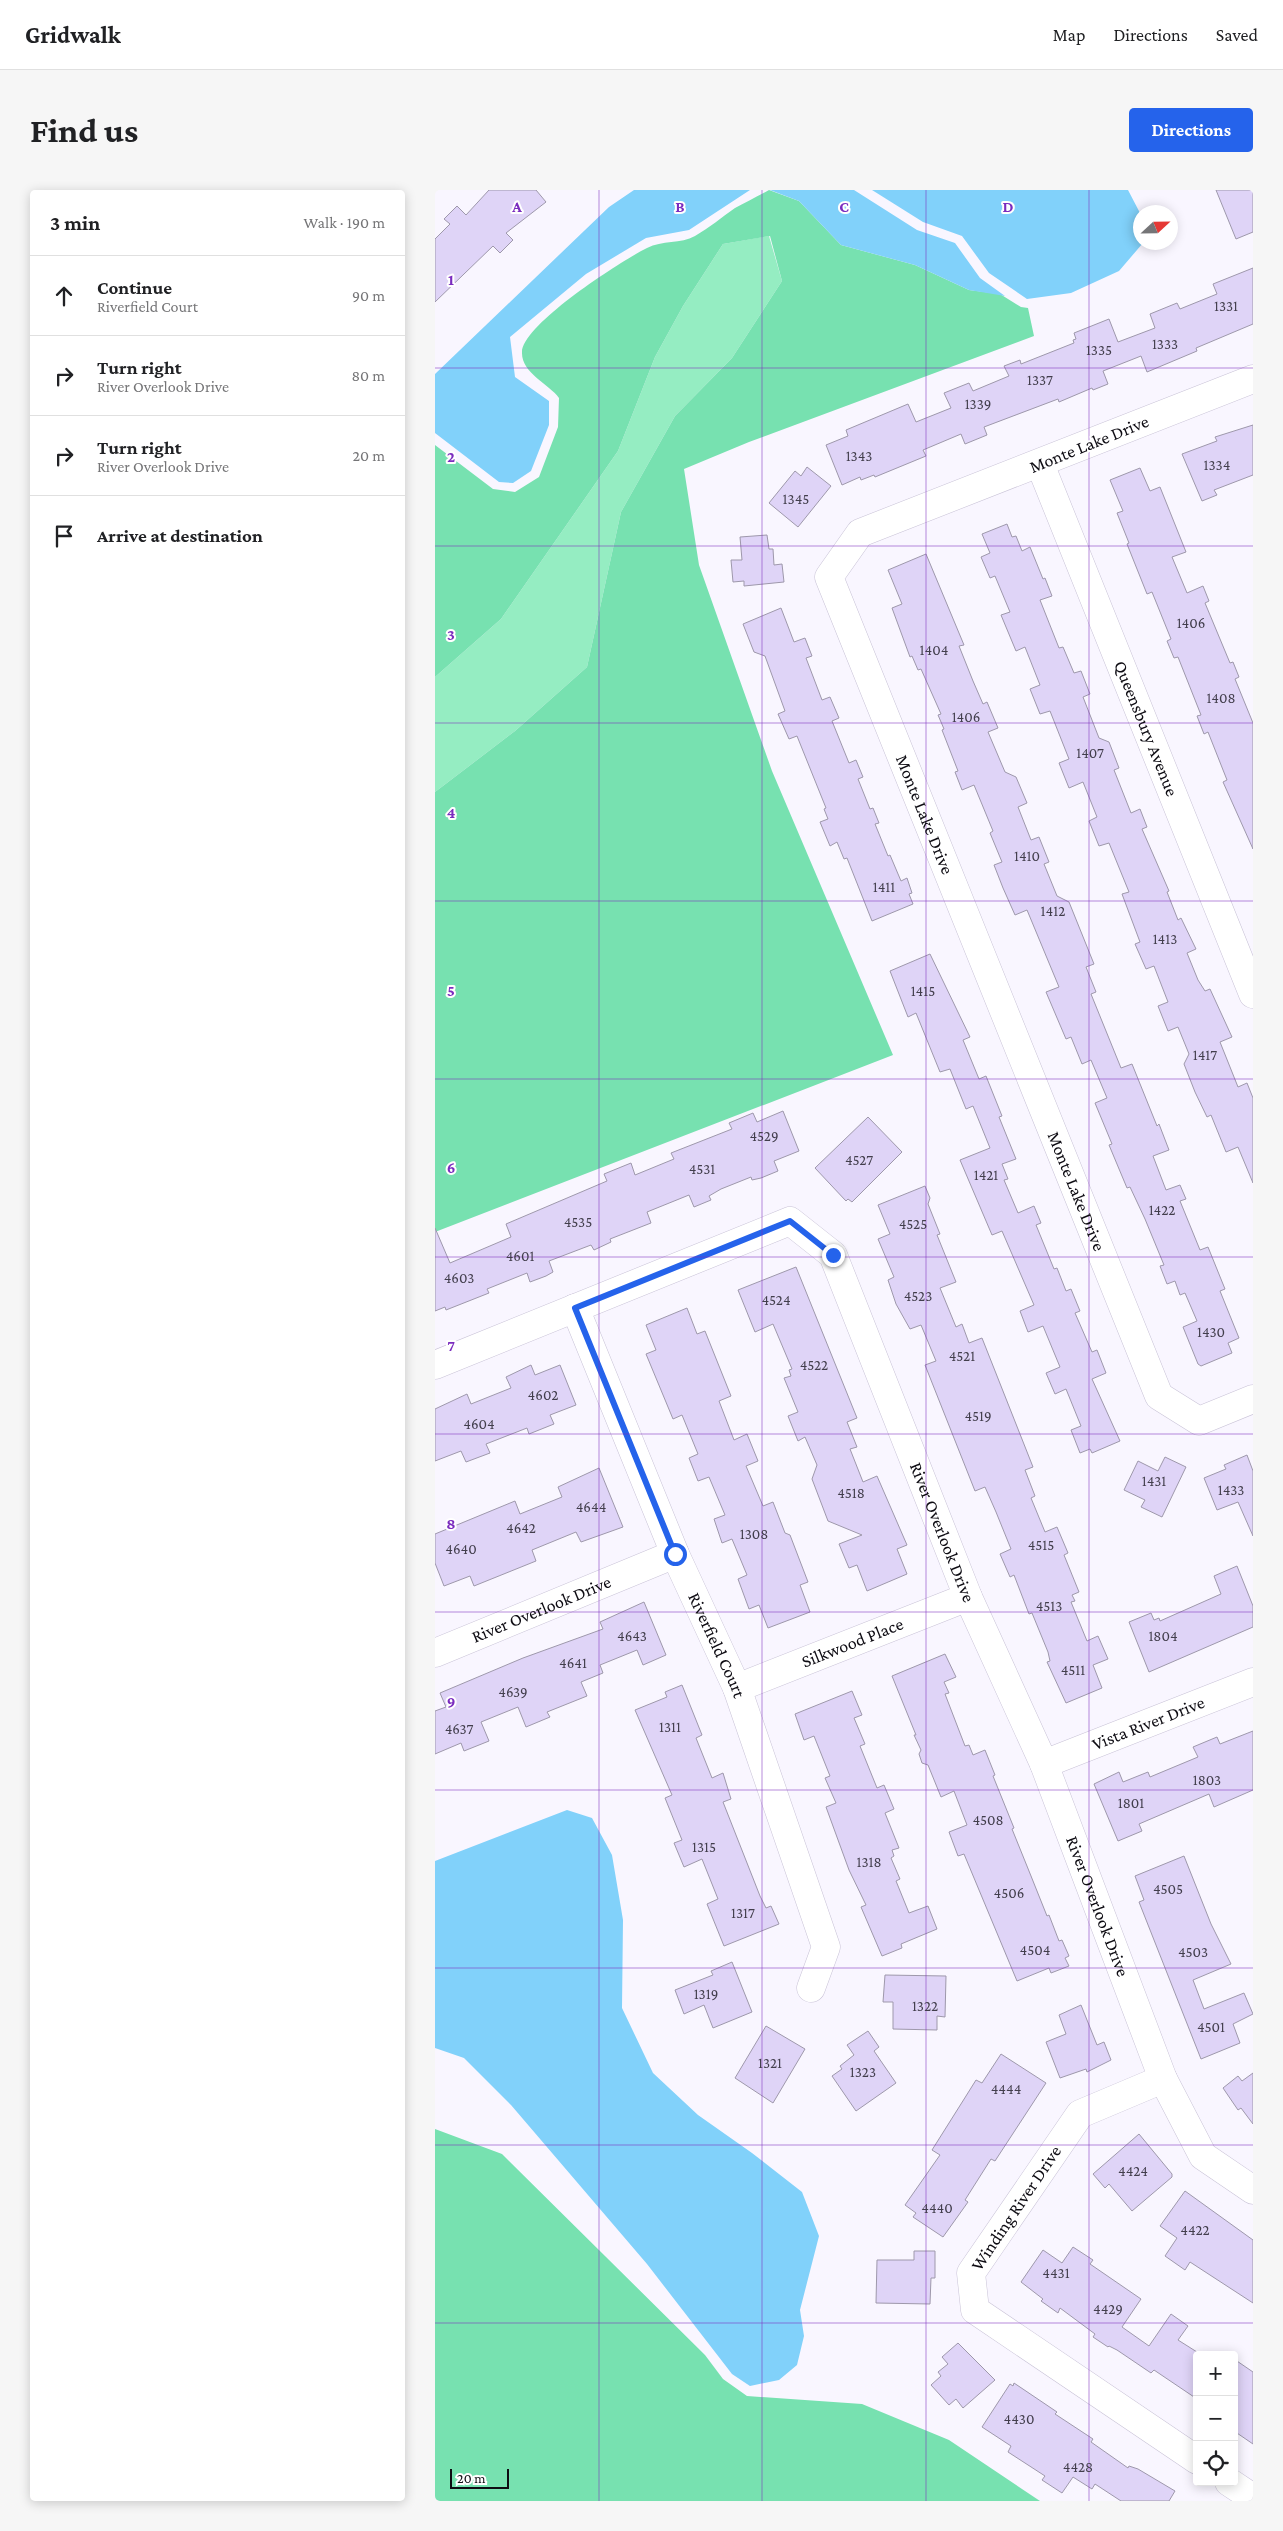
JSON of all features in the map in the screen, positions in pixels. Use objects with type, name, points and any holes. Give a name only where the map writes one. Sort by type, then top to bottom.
[{"type":"street","name":"Monte Lake Drive","points":[[1253,379],[860,534],[829,577],[1159,1396],[1199,1422],[1253,1399]]},
{"type":"street","name":"Queensbury Avenue","points":[[1040,464],[1253,994]]},
{"type":"street","name":"River Overlook Drive","points":[[435,1365],[790,1221],[833,1255],[968,1597],[1044,1764],[1163,2079],[1203,2156],[1253,2190]]},
{"type":"street","name":"Riverfield Court","points":[[575,1308],[675,1554],[737,1688],[826,1947],[811,1988]]},
{"type":"street","name":"River Overlook Drive","points":[[435,1653],[675,1554]]},
{"type":"street","name":"Silkwood Place","points":[[737,1688],[968,1597]]},
{"type":"street","name":"Vista River Drive","points":[[1044,1764],[1253,1682]]},
{"type":"street","name":"Winding River Drive","points":[[1163,2079],[1080,2114],[971,2273],[975,2310],[1193,2457]]},
{"type":"street","points":[[1235,2486],[1253,2498]]},
{"type":"green space","points":[[769,190],[799,201],[841,245],[915,265],[969,290],[1000,294],[1021,307],[1028,308],[1034,336],[749,442],[684,469],[699,565],[772,771],[893,1055],[435,1232],[435,792],[515,731],[587,667],[621,512],[675,416],[732,358],[782,281],[770,236],[723,244],[683,306],[655,357],[618,451],[501,619],[435,677],[435,445],[493,489],[515,492],[539,477],[558,427],[559,398],[536,378],[523,359],[522,352],[527,340],[538,326],[575,294],[634,255],[659,244],[684,240],[695,236],[735,208]]},
{"type":"green space","points":[[769,236],[782,281],[732,358],[675,416],[621,512],[587,667],[515,731],[435,792],[435,677],[501,619],[618,451],[655,357],[683,306],[723,244]]},
{"type":"green space","points":[[435,2129],[502,2154],[705,2355],[723,2379],[747,2396],[862,2404],[949,2440],[1040,2501],[435,2501]]},
{"type":"water","points":[[634,190],[750,190],[689,230],[646,238],[586,274],[510,337],[515,377],[549,401],[549,425],[531,471],[513,483],[499,482],[435,433],[435,374],[609,207]]},
{"type":"water","points":[[770,190],[854,190],[917,230],[955,243],[980,278],[1005,296],[969,290],[915,265],[841,245],[799,201]]},
{"type":"water","points":[[872,190],[1128,190],[1136,205],[1133,205],[1133,250],[1137,250],[1119,271],[1071,293],[1027,299],[989,273],[962,236],[923,222]]},
{"type":"water","points":[[567,1810],[592,1818],[612,1855],[623,1920],[622,2008],[653,2073],[698,2115],[752,2153],[802,2192],[819,2236],[800,2310],[804,2336],[797,2365],[779,2380],[750,2386],[732,2374],[647,2264],[511,2105],[464,2058],[435,2048],[435,1861]]},
{"type":"building","points":[[489,190],[536,190],[546,202],[506,233],[513,240],[500,253],[493,246],[435,302],[435,239],[450,224],[444,219],[457,206],[466,215]]},
{"type":"building","points":[[1216,190],[1253,190],[1253,232],[1236,239]]},
{"type":"building","points":[[1253,268],[1253,324],[1196,348],[1197,351],[1147,372],[1141,356],[1103,371],[1108,384],[1093,390],[1092,388],[1059,402],[1058,399],[984,427],[987,435],[965,444],[961,434],[923,450],[926,456],[875,477],[874,475],[861,480],[860,477],[842,485],[826,445],[848,436],[846,430],[908,404],[916,422],[951,408],[944,393],[969,383],[973,391],[1009,376],[1004,366],[1020,360],[1021,364],[1074,343],[1073,340],[1076,339],[1074,333],[1109,319],[1118,342],[1155,328],[1150,314],[1177,303],[1180,309],[1217,294],[1213,284]]},
{"type":"building","points":[[1253,425],[1253,475],[1214,490],[1217,495],[1202,501],[1182,454],[1217,441],[1215,437]]},
{"type":"building","points":[[807,467],[831,486],[798,527],[769,503],[795,471],[801,476]]},
{"type":"building","points":[[1140,468],[1150,491],[1160,487],[1186,552],[1172,557],[1187,593],[1203,586],[1209,601],[1205,603],[1230,663],[1233,662],[1239,677],[1235,679],[1253,723],[1253,849],[1223,782],[1227,780],[1208,732],[1204,734],[1197,716],[1201,715],[1178,657],[1174,658],[1167,641],[1171,639],[1152,592],[1147,594],[1117,513],[1123,511],[1110,480]]},
{"type":"building","points":[[1007,524],[1012,537],[1016,536],[1022,551],[1030,547],[1043,579],[1045,578],[1052,596],[1040,600],[1059,648],[1063,647],[1074,673],[1081,671],[1090,694],[1083,697],[1099,738],[1109,742],[1119,768],[1114,770],[1131,813],[1140,809],[1147,827],[1142,829],[1169,891],[1167,892],[1178,920],[1181,918],[1196,949],[1187,953],[1198,980],[1205,991],[1210,989],[1232,1037],[1220,1042],[1238,1087],[1247,1083],[1253,1098],[1253,1183],[1238,1147],[1226,1152],[1211,1115],[1207,1117],[1195,1092],[1184,1064],[1189,1054],[1178,1027],[1168,1031],[1158,1006],[1168,1002],[1154,966],[1146,969],[1135,944],[1140,942],[1122,894],[1129,892],[1109,843],[1099,846],[1089,821],[1097,817],[1083,782],[1069,788],[1059,763],[1069,759],[1050,711],[1040,714],[1030,689],[1040,685],[1025,647],[1016,651],[1001,615],[1010,612],[995,576],[990,578],[981,557],[990,553],[982,534]]},
{"type":"building","points":[[767,535],[769,549],[773,549],[774,565],[782,564],[784,582],[744,586],[744,581],[733,582],[731,560],[742,560],[740,537]]},
{"type":"building","points":[[926,554],[964,645],[959,646],[973,681],[983,704],[987,702],[998,728],[988,732],[1005,772],[1016,777],[1027,803],[1018,807],[1031,840],[1039,837],[1049,862],[1044,864],[1057,896],[1069,902],[1094,964],[1086,967],[1096,992],[1091,994],[1121,1068],[1132,1064],[1157,1126],[1159,1124],[1169,1150],[1153,1156],[1166,1190],[1180,1185],[1186,1199],[1180,1201],[1200,1250],[1208,1247],[1225,1289],[1220,1291],[1239,1338],[1228,1343],[1232,1353],[1201,1366],[1198,1364],[1183,1327],[1197,1321],[1185,1293],[1180,1295],[1175,1281],[1167,1284],[1160,1266],[1164,1265],[1145,1219],[1130,1187],[1127,1188],[1109,1145],[1112,1144],[1095,1103],[1107,1098],[1091,1060],[1082,1064],[1071,1037],[1066,1039],[1046,992],[1059,987],[1027,910],[1015,915],[1003,888],[994,865],[1002,862],[990,833],[993,831],[974,785],[962,790],[955,772],[958,771],[942,730],[944,729],[938,715],[941,714],[921,669],[918,670],[912,656],[910,657],[892,608],[902,604],[888,570]]},
{"type":"building","points":[[781,608],[794,642],[805,638],[812,656],[806,658],[822,700],[830,697],[839,718],[832,721],[849,763],[856,760],[863,777],[858,779],[870,809],[873,808],[879,823],[875,824],[888,856],[890,855],[901,881],[907,878],[912,893],[909,894],[913,904],[872,921],[847,858],[844,859],[837,842],[830,846],[820,822],[828,819],[824,809],[826,808],[797,736],[789,739],[778,714],[785,711],[765,656],[754,652],[743,624]]},
{"type":"building","points":[[930,954],[970,1037],[963,1040],[979,1079],[986,1076],[1002,1116],[999,1117],[1016,1159],[1002,1164],[1008,1179],[1004,1180],[1018,1213],[1034,1206],[1041,1223],[1036,1225],[1054,1269],[1057,1268],[1066,1291],[1071,1289],[1080,1311],[1075,1313],[1092,1352],[1097,1350],[1106,1373],[1092,1379],[1120,1441],[1092,1453],[1090,1449],[1080,1453],[1071,1430],[1081,1426],[1066,1389],[1055,1394],[1046,1373],[1060,1367],[1043,1326],[1028,1332],[1020,1311],[1034,1305],[1002,1231],[992,1235],[960,1160],[990,1148],[973,1106],[966,1109],[950,1069],[940,1072],[916,1013],[908,1017],[890,971]]},
{"type":"building","points":[[783,1111],[799,1151],[774,1161],[778,1171],[752,1180],[751,1177],[721,1189],[709,1196],[711,1200],[694,1207],[689,1195],[647,1212],[651,1223],[610,1239],[611,1242],[594,1250],[591,1245],[549,1261],[553,1272],[546,1276],[530,1282],[527,1273],[487,1289],[489,1293],[446,1310],[445,1307],[435,1311],[435,1228],[450,1263],[511,1237],[506,1224],[607,1181],[604,1174],[631,1163],[635,1175],[674,1159],[671,1153],[732,1129],[729,1123],[753,1113],[757,1122]]},
{"type":"building","points":[[868,1117],[902,1152],[852,1202],[848,1199],[846,1201],[815,1168]]},
{"type":"building","points":[[925,1186],[930,1198],[928,1204],[940,1234],[937,1235],[956,1282],[940,1288],[956,1327],[962,1324],[969,1343],[982,1338],[1033,1467],[1025,1470],[1035,1496],[1031,1498],[1045,1532],[1057,1527],[1068,1553],[1064,1555],[1079,1592],[1072,1595],[1075,1601],[1071,1602],[1087,1641],[1098,1636],[1108,1659],[1093,1665],[1102,1688],[1066,1703],[1047,1662],[1050,1661],[1048,1652],[1032,1613],[1029,1614],[1014,1575],[1010,1577],[1000,1554],[1011,1549],[996,1512],[985,1487],[975,1491],[925,1365],[936,1361],[921,1325],[910,1329],[896,1304],[888,1280],[894,1277],[878,1239],[890,1234],[878,1205]]},
{"type":"building","points":[[796,1267],[857,1418],[847,1422],[857,1447],[850,1449],[863,1482],[877,1476],[907,1545],[897,1549],[907,1574],[867,1591],[857,1565],[849,1568],[839,1544],[862,1535],[828,1521],[812,1479],[817,1465],[805,1437],[798,1441],[788,1416],[798,1412],[784,1378],[791,1376],[789,1370],[792,1369],[773,1324],[755,1332],[738,1290]]},
{"type":"building","points":[[687,1308],[697,1334],[705,1331],[731,1396],[719,1401],[734,1440],[747,1434],[758,1461],[746,1466],[763,1506],[773,1502],[785,1533],[790,1535],[808,1582],[800,1585],[810,1612],[768,1628],[759,1605],[749,1609],[738,1579],[747,1575],[732,1539],[722,1543],[714,1519],[725,1515],[709,1477],[698,1481],[689,1458],[698,1454],[682,1415],[673,1419],[646,1354],[656,1350],[646,1325]]},
{"type":"building","points":[[531,1365],[535,1375],[560,1365],[576,1405],[550,1415],[554,1424],[529,1434],[527,1428],[486,1444],[490,1453],[466,1462],[461,1451],[435,1461],[435,1409],[467,1394],[471,1404],[511,1388],[506,1377]]},
{"type":"building","points":[[1247,1455],[1253,1471],[1253,1536],[1238,1502],[1217,1510],[1204,1478],[1226,1469],[1224,1465]]},
{"type":"building","points":[[1165,1457],[1186,1467],[1162,1517],[1141,1507],[1145,1500],[1124,1490],[1138,1461],[1158,1471]]},
{"type":"building","points":[[599,1468],[623,1527],[581,1542],[576,1532],[532,1550],[536,1561],[474,1586],[470,1576],[444,1586],[435,1563],[435,1534],[515,1501],[520,1514],[562,1497],[558,1487]]},
{"type":"building","points":[[1237,1566],[1253,1606],[1253,1627],[1149,1672],[1129,1622],[1151,1613],[1154,1620],[1159,1618],[1160,1621],[1221,1594],[1214,1576]]},
{"type":"building","points":[[644,1602],[666,1655],[643,1665],[637,1650],[600,1665],[603,1673],[581,1682],[587,1696],[547,1712],[550,1717],[526,1727],[518,1707],[481,1722],[489,1741],[464,1751],[461,1743],[435,1754],[435,1711],[446,1707],[440,1693],[523,1658],[603,1629],[600,1622]]},
{"type":"building","points":[[945,1654],[956,1677],[944,1682],[949,1693],[945,1694],[965,1746],[969,1745],[973,1755],[985,1750],[995,1775],[993,1776],[1014,1828],[1012,1829],[1047,1916],[1049,1915],[1059,1941],[1062,1940],[1069,1956],[1065,1958],[1069,1966],[1051,1973],[1049,1968],[1017,1981],[964,1854],[958,1856],[949,1832],[967,1825],[954,1791],[941,1797],[928,1765],[922,1763],[919,1754],[921,1750],[914,1735],[916,1735],[892,1676]]},
{"type":"building","points":[[682,1685],[702,1735],[696,1738],[712,1778],[723,1773],[731,1799],[723,1802],[760,1896],[766,1908],[771,1906],[779,1924],[724,1946],[707,1904],[718,1899],[702,1859],[684,1867],[674,1843],[682,1840],[665,1798],[672,1795],[635,1710],[667,1697],[665,1692]]},
{"type":"building","points":[[852,1691],[862,1715],[854,1718],[865,1744],[860,1746],[877,1788],[884,1785],[894,1809],[885,1813],[899,1848],[892,1850],[894,1856],[891,1858],[900,1879],[896,1881],[909,1913],[928,1906],[937,1929],[901,1944],[902,1948],[882,1956],[861,1907],[866,1905],[849,1870],[826,1807],[836,1803],[825,1778],[830,1776],[814,1736],[804,1740],[795,1714]]},
{"type":"building","points":[[1253,1731],[1253,1790],[1214,1807],[1209,1794],[1139,1824],[1142,1831],[1118,1841],[1094,1784],[1119,1772],[1123,1782],[1148,1772],[1150,1777],[1198,1757],[1193,1747],[1217,1737],[1220,1744]]},
{"type":"building","points":[[1184,1856],[1211,1924],[1231,1964],[1193,1980],[1204,2009],[1244,1993],[1253,2014],[1233,2024],[1240,2043],[1201,2059],[1139,1902],[1144,1900],[1135,1876]]},
{"type":"building","points":[[732,1962],[752,2012],[713,2028],[704,2005],[684,2014],[675,1990],[713,1975],[711,1971]]},
{"type":"building","points":[[885,1975],[946,1976],[945,2017],[937,2016],[937,2030],[893,2029],[893,2002],[883,2002]]},
{"type":"building","points":[[1081,2005],[1097,2045],[1104,2042],[1111,2060],[1087,2072],[1086,2069],[1060,2078],[1046,2042],[1066,2034],[1059,2015]]},
{"type":"building","points":[[766,2026],[805,2049],[773,2103],[735,2078]]},
{"type":"building","points":[[868,2031],[879,2047],[874,2051],[896,2083],[856,2111],[832,2076],[842,2069],[840,2066],[854,2055],[847,2045]]},
{"type":"building","points":[[1001,2054],[1046,2083],[995,2161],[991,2159],[965,2200],[968,2202],[943,2237],[913,2217],[916,2213],[905,2205],[940,2155],[932,2150],[976,2080],[982,2083]]},
{"type":"building","points":[[1253,2073],[1253,2124],[1241,2108],[1238,2110],[1223,2088],[1238,2076],[1242,2081]]},
{"type":"building","points":[[1139,2134],[1172,2174],[1172,2177],[1132,2211],[1109,2184],[1105,2188],[1093,2174]]},
{"type":"building","points":[[1185,2191],[1253,2240],[1253,2303],[1190,2262],[1185,2270],[1165,2256],[1177,2238],[1160,2226]]},
{"type":"building","points":[[1073,2247],[1093,2260],[1090,2264],[1141,2299],[1122,2327],[1149,2346],[1171,2314],[1188,2326],[1178,2340],[1195,2351],[1193,2351],[1193,2396],[1154,2370],[1151,2373],[1117,2350],[1108,2347],[1093,2337],[1095,2334],[1060,2308],[1058,2313],[1041,2301],[1043,2299],[1021,2282],[1043,2250],[1062,2263]]},
{"type":"building","points":[[914,2251],[935,2251],[935,2278],[931,2278],[930,2304],[876,2303],[877,2260],[914,2260]]},
{"type":"building","points":[[958,2343],[995,2380],[963,2408],[956,2399],[949,2405],[931,2385],[941,2376],[938,2372],[948,2364],[942,2357]]},
{"type":"building","points":[[1238,2362],[1253,2372],[1253,2444],[1238,2434]]},
{"type":"building","points":[[1014,2383],[1057,2412],[1055,2414],[1093,2439],[1091,2442],[1128,2468],[1129,2466],[1138,2469],[1175,2491],[1169,2501],[1121,2501],[1095,2484],[1092,2489],[1073,2477],[1062,2493],[1042,2480],[1045,2476],[1008,2452],[1011,2446],[982,2427],[1010,2384],[1013,2386]]},
{"type":"route","points":[[675,1554],[575,1308],[790,1221],[833,1255]]}]
